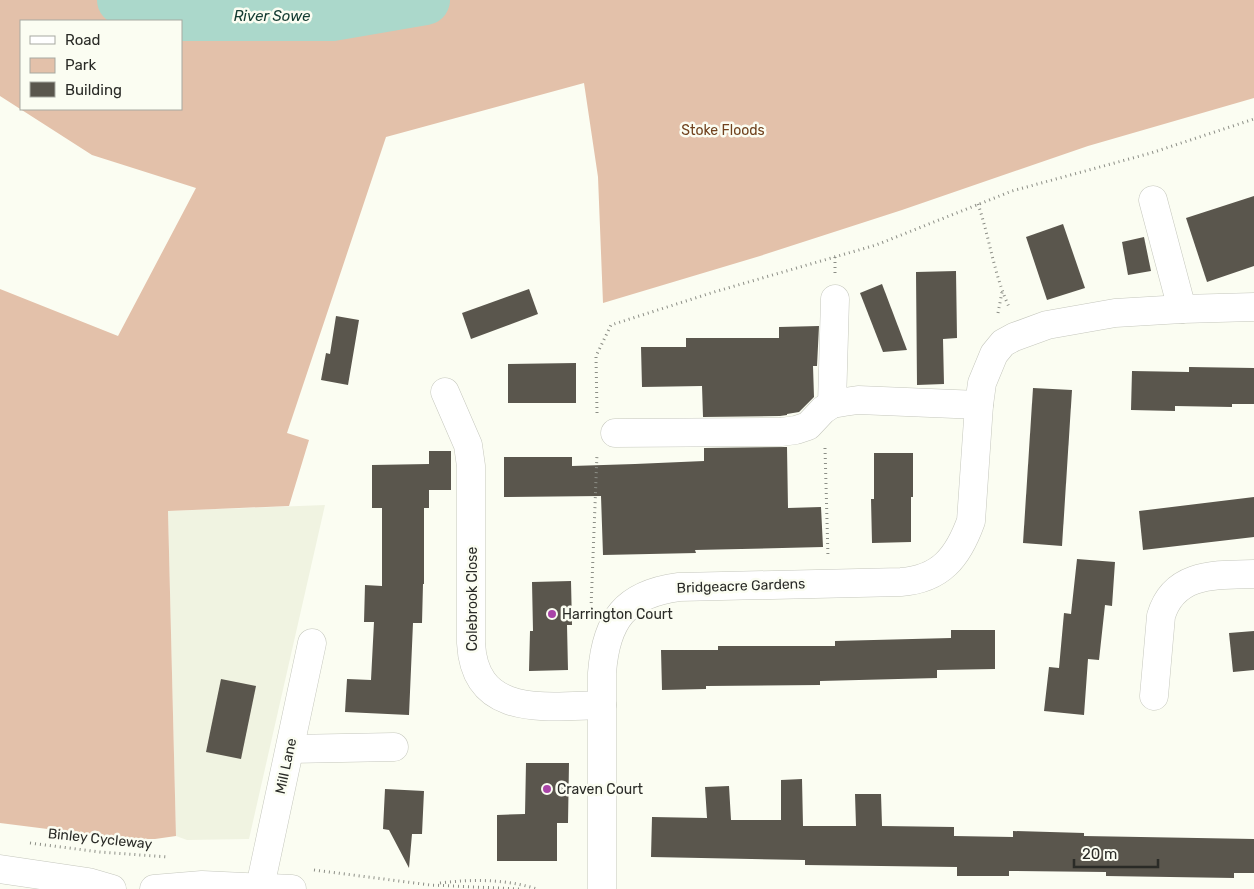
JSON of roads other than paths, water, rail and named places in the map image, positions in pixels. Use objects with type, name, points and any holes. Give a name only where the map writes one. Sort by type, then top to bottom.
[{"type":"street","points":[[1153,200],[1182,309]]},
{"type":"street","points":[[832,404],[835,299]]},
{"type":"street","name":"Bridgeacre Gardens","points":[[602,889],[603,655],[607,636],[616,620],[627,608],[647,594],[662,589],[678,587],[916,581],[942,569],[958,549],[972,521],[978,405],[982,383],[994,354],[1003,344],[1014,337],[1047,325],[1115,313],[1254,307]]},
{"type":"street","name":"Colebrook Close","points":[[445,392],[468,444],[471,466],[471,643],[472,658],[476,672],[494,693],[518,704],[530,706],[602,705]]},
{"type":"street","points":[[615,433],[781,432],[796,430],[808,426],[823,410],[832,404],[858,400],[978,405]]},
{"type":"street","points":[[1154,696],[1161,616],[1171,594],[1182,585],[1198,579],[1213,576],[1254,574]]},
{"type":"street","name":"Mill Lane","points":[[260,887],[312,643]]},
{"type":"street","points":[[290,749],[394,747]]},
{"type":"street","points":[[4,876],[88,882],[112,889]]},
{"type":"street","points":[[154,889],[202,885],[292,889]]},
{"type":"waterway","name":"River Sowe","points":[[122,0],[156,16],[332,16],[425,0]]},
{"type":"place","name":"Harrington Court","points":[[552,614]]},
{"type":"place","name":"Craven Court","points":[[547,789]]},
{"type":"park label","name":"Stoke Floods","points":[[723,130]]}]
